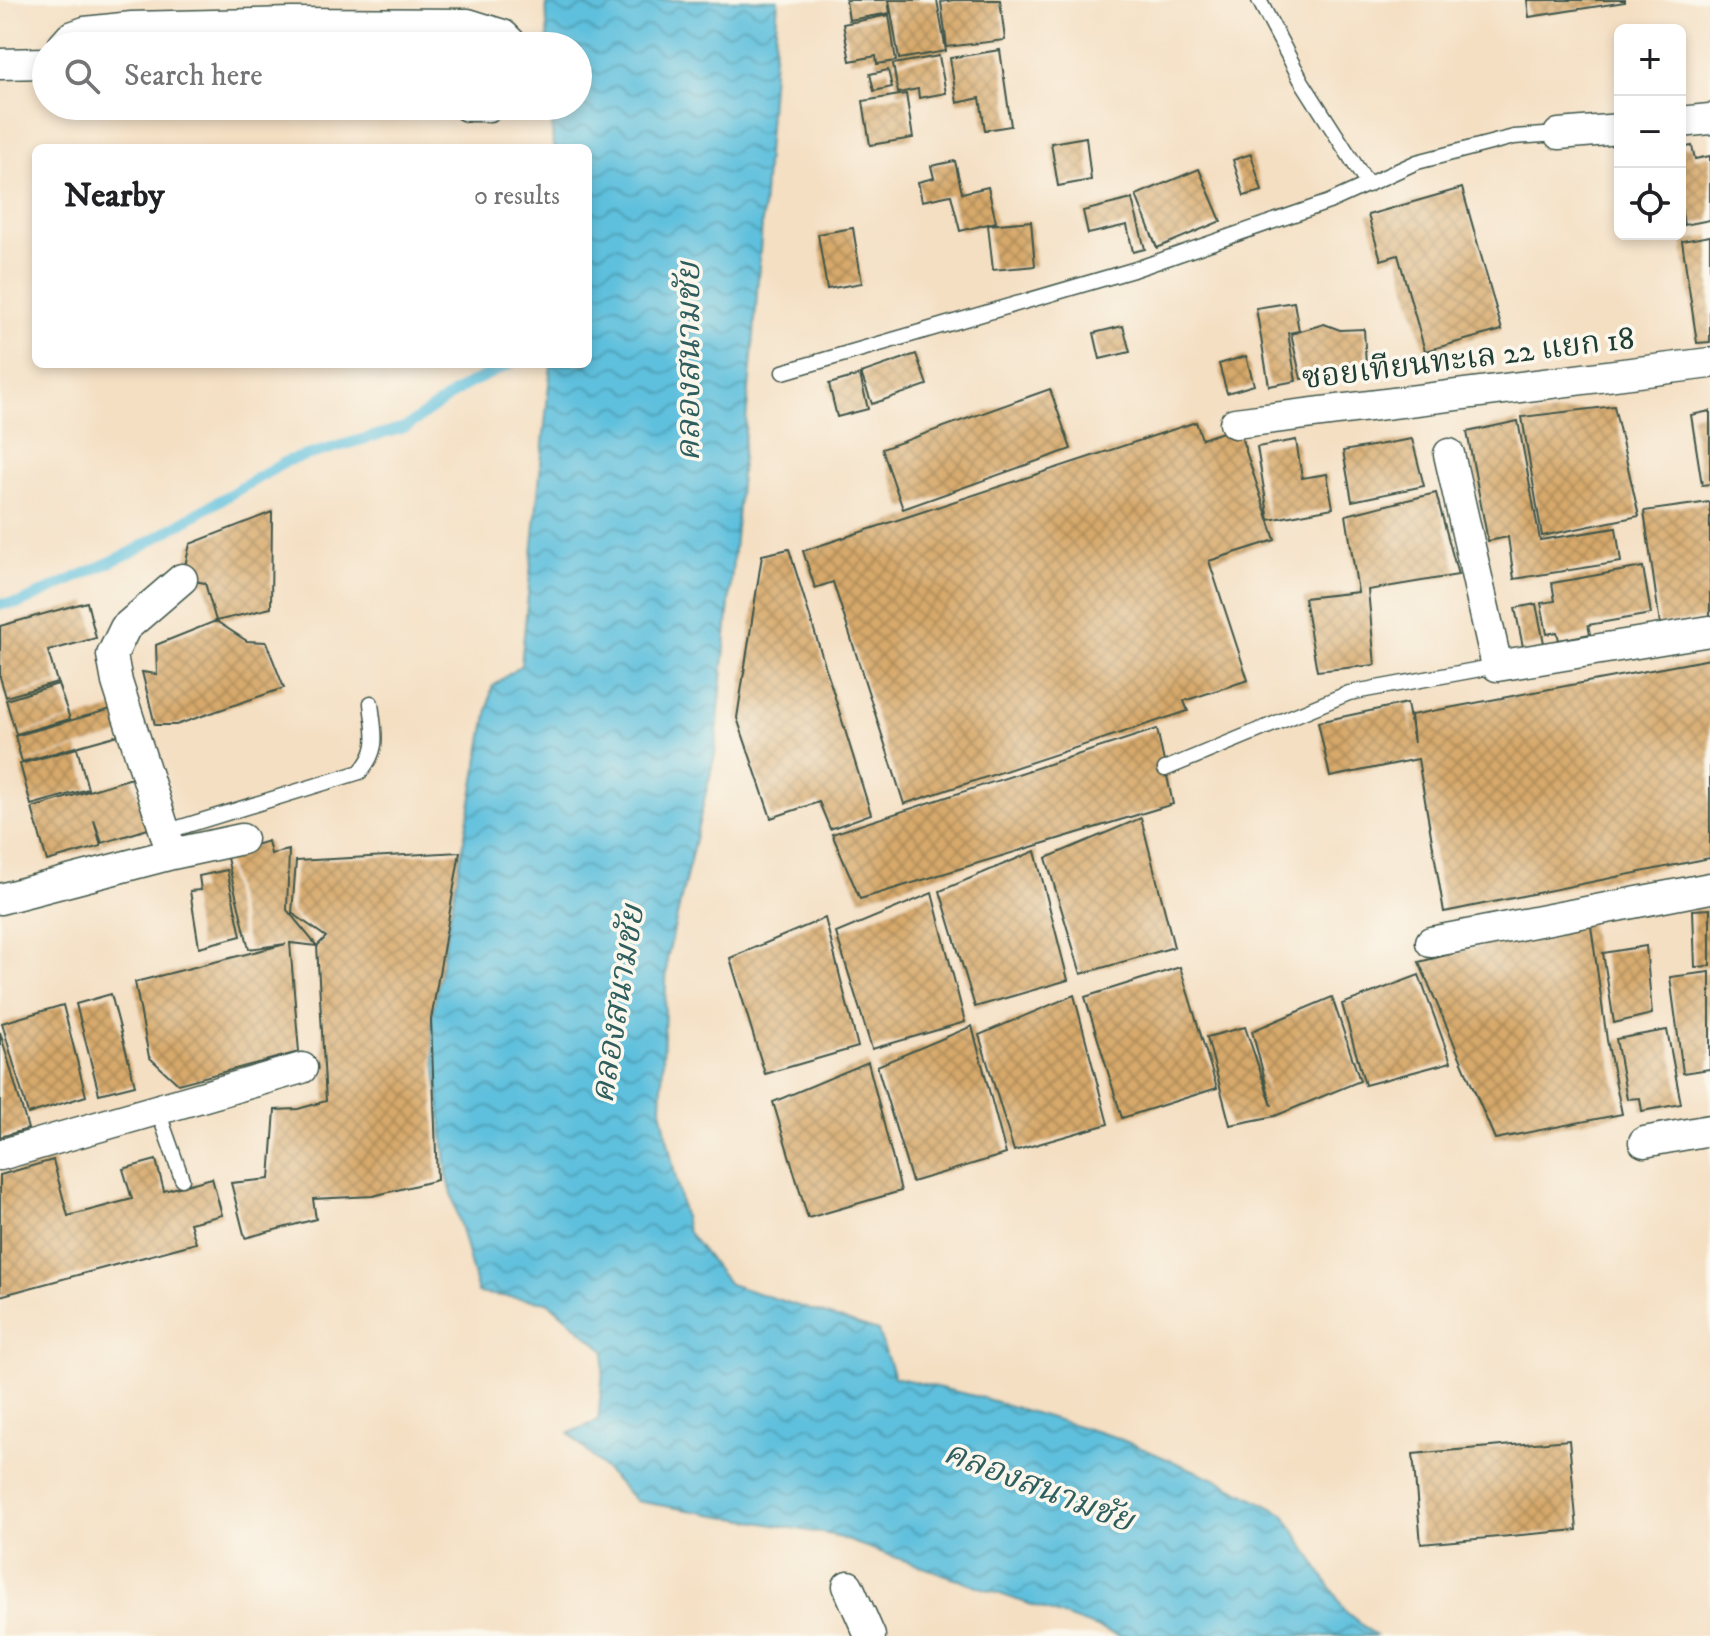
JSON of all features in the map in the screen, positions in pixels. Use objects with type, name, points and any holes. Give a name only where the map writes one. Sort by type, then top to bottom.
[{"type":"street","points":[[85,32],[292,23],[468,24],[493,32]]},
{"type":"street","points":[[0,64],[32,63]]},
{"type":"street","points":[[1686,121],[1710,119]]},
{"type":"street","points":[[1559,134],[1614,129]]},
{"type":"street","name":"ซอยเทียนทะเล 22 แยก 18","points":[[1235,423],[1710,363]]},
{"type":"street","points":[[1449,454],[1497,666],[1710,631]]},
{"type":"street","points":[[169,843],[117,682],[112,655],[125,628],[182,579]]},
{"type":"street","points":[[0,899],[169,843],[242,839]]},
{"type":"street","points":[[1431,942],[1710,888]]},
{"type":"street","points":[[0,1155],[302,1068]]},
{"type":"street","points":[[1644,1142],[1710,1130]]},
{"type":"street","points":[[848,1586],[870,1636]]},
{"type":"lane","points":[[1259,0],[1301,80],[1368,185]]},
{"type":"lane","points":[[783,372],[1133,270],[1329,202],[1431,159],[1514,137],[1559,134]]},
{"type":"lane","points":[[1165,769],[1349,693],[1497,666]]},
{"type":"lane","points":[[169,843],[360,772],[372,758],[375,741],[371,703]]},
{"type":"lane","points":[[158,1111],[182,1179]]},
{"type":"water","name":"คลองสนามชัย","points":[[546,0],[778,0],[754,335],[715,754],[667,959],[661,1109],[687,1231],[729,1284],[878,1331],[894,1377],[983,1398],[1115,1437],[1222,1482],[1284,1514],[1346,1612],[1376,1636],[1120,1636],[832,1535],[636,1501],[569,1433],[598,1421],[605,1351],[548,1302],[478,1293],[447,1175],[431,1020],[492,687],[521,665],[551,368],[592,368],[592,144],[553,144],[552,120],[592,120],[592,32],[547,32]]},
{"type":"building","points":[[846,0],[888,0],[890,13],[849,20]]},
{"type":"building","points":[[889,0],[937,0],[946,51],[899,59]]},
{"type":"building","points":[[1000,0],[1005,40],[947,47],[941,2]]},
{"type":"building","points":[[1527,0],[1625,0],[1625,2],[1529,17]]},
{"type":"building","points":[[889,15],[896,61],[877,64],[876,56],[850,61],[843,24]]},
{"type":"building","points":[[1000,50],[1011,126],[985,130],[980,98],[957,103],[950,58]]},
{"type":"building","points":[[939,56],[946,93],[919,98],[918,89],[898,93],[893,64]]},
{"type":"building","points":[[888,70],[892,87],[874,91],[870,74]]},
{"type":"building","points":[[906,94],[913,138],[870,145],[863,101]]},
{"type":"building","points":[[1086,137],[1091,180],[1058,186],[1051,143]]},
{"type":"building","points":[[1692,146],[1695,159],[1710,156],[1710,220],[1686,225],[1686,168],[1686,147]]},
{"type":"building","points":[[1251,154],[1262,191],[1244,196],[1233,160]]},
{"type":"building","points":[[955,161],[962,193],[988,187],[996,222],[960,231],[951,195],[922,201],[918,182],[934,178],[931,166]]},
{"type":"building","points":[[1199,169],[1221,221],[1157,248],[1136,195]]},
{"type":"building","points":[[1462,188],[1502,330],[1425,351],[1398,255],[1381,260],[1368,215]]},
{"type":"building","points":[[1132,199],[1145,249],[1133,252],[1127,225],[1088,234],[1083,211]]},
{"type":"building","points":[[1031,221],[1035,266],[993,270],[988,225]]},
{"type":"building","points":[[853,228],[862,283],[827,289],[818,234]]},
{"type":"building","points":[[1710,236],[1710,342],[1697,343],[1682,241]]},
{"type":"building","points":[[1294,302],[1299,331],[1288,333],[1296,381],[1269,386],[1256,308]]},
{"type":"building","points":[[1324,324],[1340,330],[1364,329],[1366,366],[1301,379],[1291,334]]},
{"type":"building","points":[[1123,326],[1130,352],[1100,359],[1094,333]]},
{"type":"building","points":[[916,354],[927,385],[872,404],[861,373]]},
{"type":"building","points":[[1246,356],[1254,385],[1227,393],[1219,364]]},
{"type":"building","points":[[860,375],[868,409],[837,417],[829,384]]},
{"type":"building","points":[[1050,389],[1071,449],[903,509],[882,449]]},
{"type":"building","points":[[1614,406],[1639,516],[1542,536],[1522,417]]},
{"type":"building","points":[[1710,411],[1710,484],[1702,485],[1691,415]]},
{"type":"building","points":[[1518,421],[1540,540],[1616,528],[1621,562],[1514,579],[1508,537],[1488,541],[1467,432]]},
{"type":"building","points":[[1196,422],[1202,439],[1238,427],[1275,540],[1209,561],[1248,680],[1184,701],[1188,711],[904,804],[833,582],[815,588],[803,551]]},
{"type":"building","points":[[1412,439],[1424,486],[1352,501],[1343,451]]},
{"type":"building","points":[[1296,440],[1302,478],[1327,474],[1333,508],[1269,520],[1257,447]]},
{"type":"building","points":[[1436,493],[1458,575],[1368,590],[1375,665],[1317,671],[1304,598],[1358,592],[1346,515]]},
{"type":"building","points":[[1710,502],[1710,618],[1660,624],[1644,511]]},
{"type":"building","points":[[272,512],[271,608],[216,621],[205,583],[182,579],[190,544]]},
{"type":"building","points":[[789,549],[871,814],[830,829],[819,802],[771,818],[737,718],[762,555]]},
{"type":"building","points":[[1643,567],[1651,614],[1588,625],[1590,634],[1559,640],[1557,632],[1547,634],[1541,603],[1555,601],[1552,583]]},
{"type":"building","points":[[87,602],[96,638],[48,651],[57,682],[6,697],[0,677],[0,626]]},
{"type":"building","points":[[1536,604],[1544,643],[1523,647],[1515,608]]},
{"type":"building","points":[[216,621],[247,641],[266,642],[284,688],[176,725],[155,725],[142,672],[157,674],[156,645]]},
{"type":"building","points":[[1710,659],[1710,858],[1444,912],[1418,759],[1330,777],[1318,722],[1407,703],[1414,743],[1411,715]]},
{"type":"building","points":[[58,684],[70,719],[16,734],[6,700]]},
{"type":"building","points":[[115,708],[122,734],[22,762],[15,736]]},
{"type":"building","points":[[1157,729],[1173,804],[860,899],[832,834]]},
{"type":"building","points":[[77,748],[88,789],[31,805],[20,764]]},
{"type":"building","points":[[132,778],[148,829],[102,843],[94,820],[101,846],[47,861],[32,808]]},
{"type":"building","points":[[1141,818],[1174,947],[1081,974],[1046,858]]},
{"type":"building","points":[[268,841],[271,854],[289,850],[287,910],[317,946],[290,943],[299,1052],[178,1084],[149,1057],[135,982],[286,944],[249,949],[226,854]]},
{"type":"building","points":[[1035,851],[1068,980],[975,1007],[940,891]]},
{"type":"building","points":[[460,852],[431,1020],[437,1180],[373,1196],[313,1199],[316,1219],[245,1238],[231,1183],[270,1179],[275,1110],[298,1109],[326,1101],[317,946],[326,937],[292,913],[296,861]]},
{"type":"building","points":[[227,870],[241,936],[199,947],[190,891],[201,890],[199,876]]},
{"type":"building","points":[[932,893],[965,1022],[872,1049],[836,933]]},
{"type":"building","points":[[1710,909],[1710,966],[1695,967],[1693,910]]},
{"type":"building","points":[[825,918],[858,1047],[765,1074],[730,958]]},
{"type":"building","points":[[1590,919],[1607,1040],[1622,1114],[1495,1139],[1419,962]]},
{"type":"building","points":[[1646,946],[1652,1014],[1614,1023],[1603,953]]},
{"type":"building","points":[[1180,967],[1217,1088],[1122,1118],[1085,997]]},
{"type":"building","points":[[1710,972],[1710,1069],[1683,1073],[1670,977]]},
{"type":"building","points":[[1419,975],[1451,1062],[1365,1085],[1342,1004]]},
{"type":"building","points":[[111,994],[135,1085],[99,1094],[76,1004]]},
{"type":"building","points":[[1074,995],[1108,1124],[1014,1151],[979,1035]]},
{"type":"building","points":[[1332,997],[1360,1081],[1275,1116],[1230,1125],[1207,1037],[1245,1027],[1272,1106],[1252,1031]]},
{"type":"building","points":[[63,1005],[86,1096],[28,1114],[2,1023]]},
{"type":"building","points":[[972,1026],[1006,1154],[912,1182],[877,1066]]},
{"type":"building","points":[[1667,1030],[1681,1104],[1642,1111],[1640,1098],[1627,1099],[1616,1039]]},
{"type":"building","points":[[0,1032],[28,1129],[0,1137]]},
{"type":"building","points":[[868,1062],[901,1191],[808,1218],[773,1102]]},
{"type":"building","points":[[53,1160],[68,1216],[132,1199],[123,1169],[156,1160],[164,1191],[212,1178],[222,1215],[190,1223],[196,1243],[0,1296],[0,1175]]},
{"type":"building","points":[[1569,1440],[1577,1530],[1421,1544],[1413,1454]]},
{"type":"waterway","points":[[0,604],[20,603],[130,553],[287,461],[406,427],[466,385],[502,368]]}]
